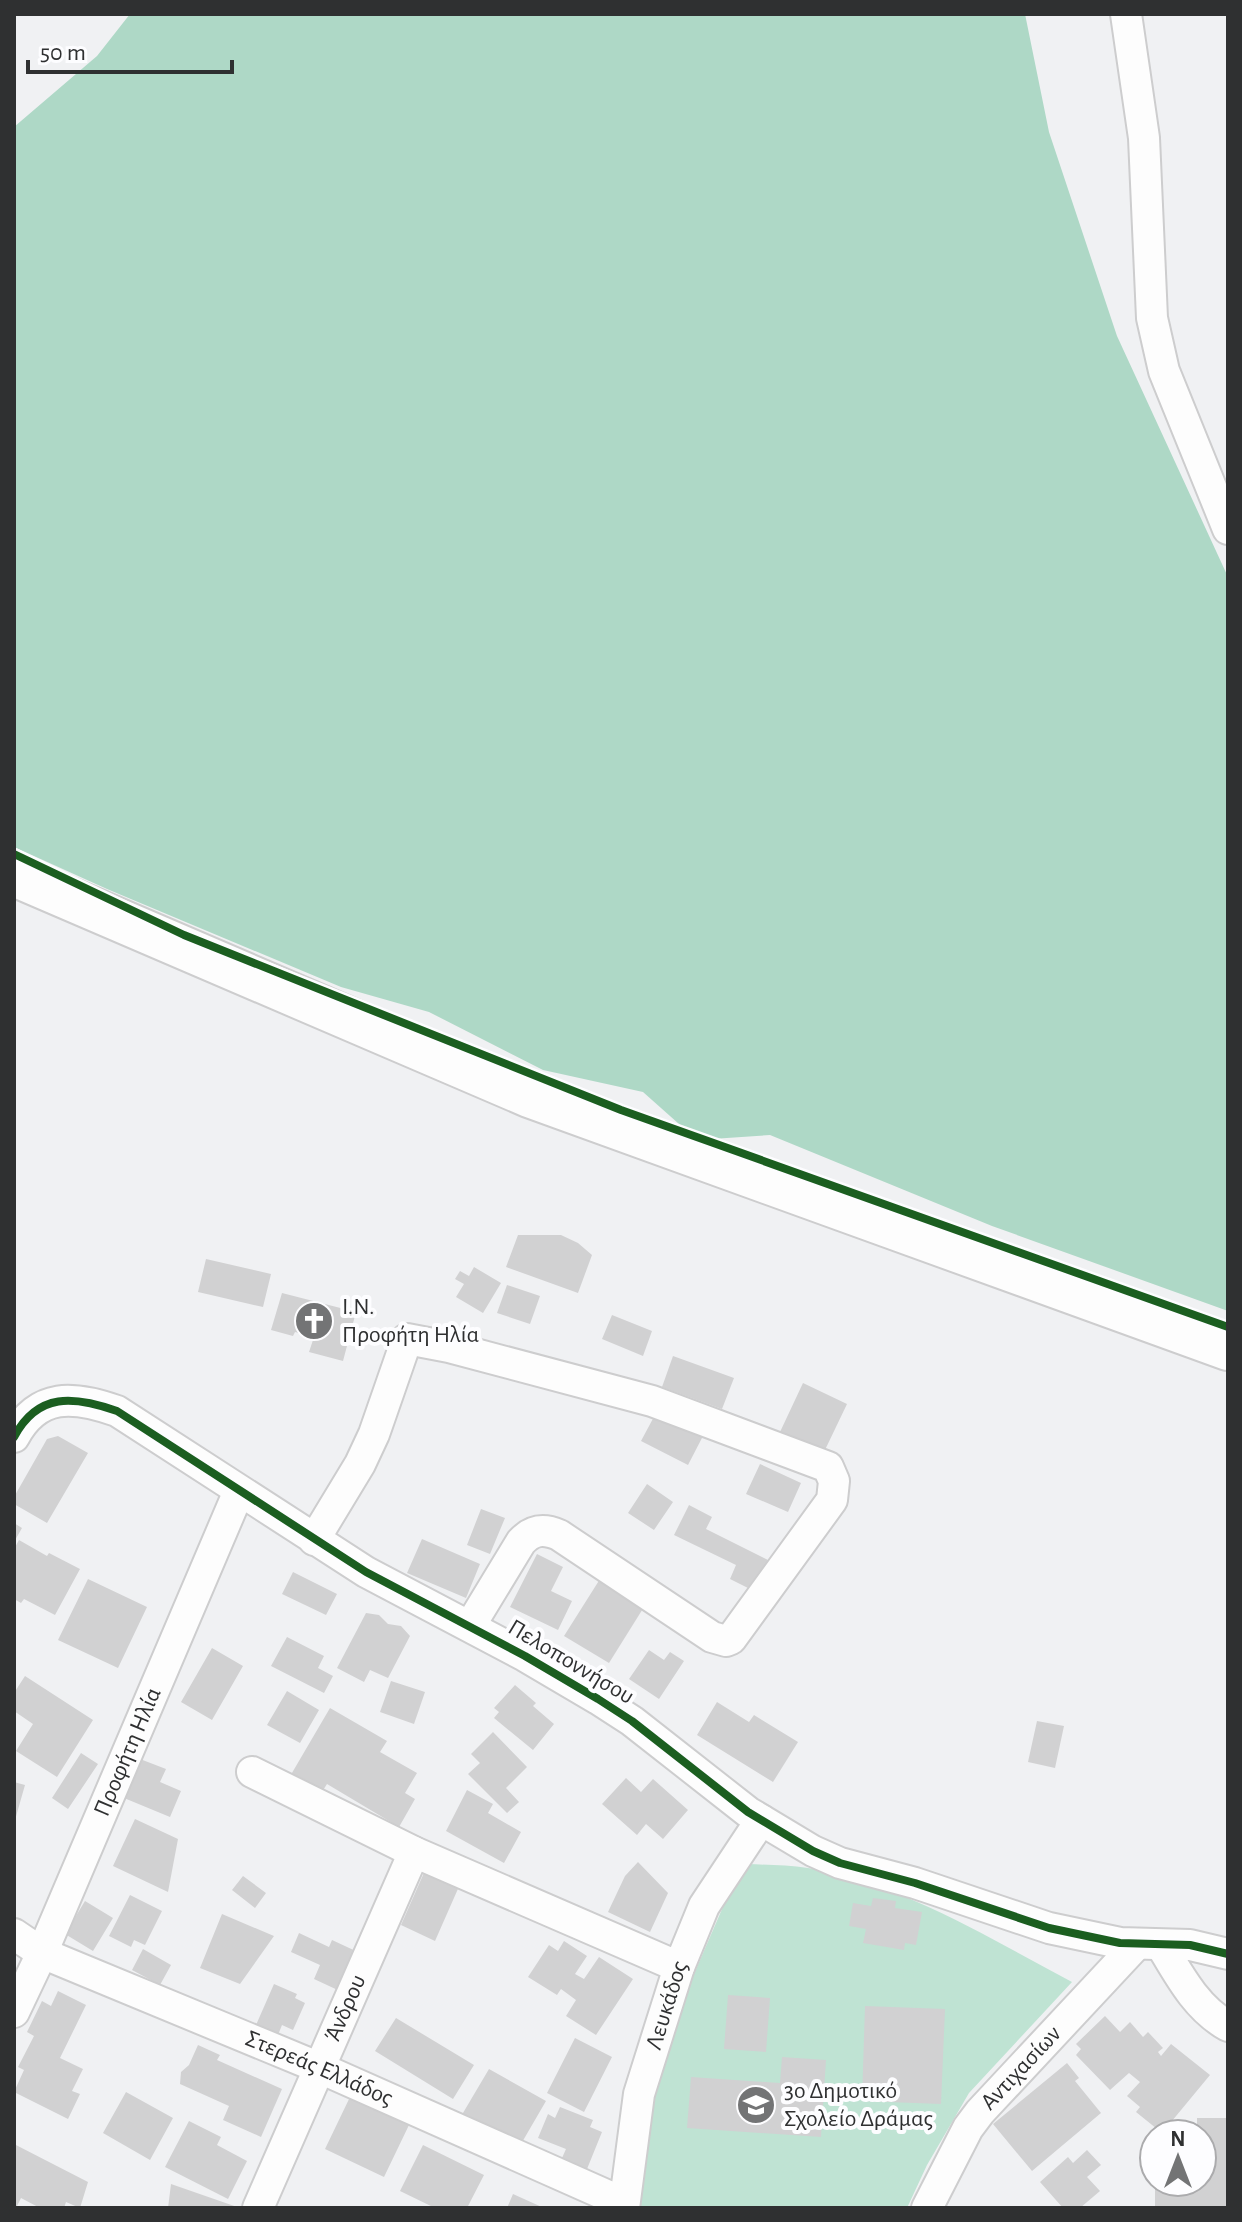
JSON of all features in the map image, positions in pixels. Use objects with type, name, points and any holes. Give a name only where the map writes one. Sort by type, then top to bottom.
[{"type":"street","points":[[1126,14],[1144,138],[1152,318],[1164,371],[1228,529]]},
{"type":"street","points":[[14,875],[529,1096],[1228,1349]]},
{"type":"street","points":[[314,1540],[360,1464],[374,1434],[407,1339],[449,1347],[652,1401],[828,1467],[834,1481],[832,1500],[731,1639],[712,1637],[559,1535],[546,1531],[528,1535],[517,1546],[470,1626]]},
{"type":"street","name":"Πελοποννήσου","points":[[14,1437],[22,1423],[40,1406],[62,1400],[88,1401],[117,1411],[314,1540],[389,1585],[470,1626],[609,1706],[761,1820],[840,1863],[1090,1938],[1190,1945],[1228,1954]]},
{"type":"street","name":"Προφήτη Ηλία","points":[[14,2012],[239,1491]]},
{"type":"street","points":[[252,1772],[414,1852],[679,1967]]},
{"type":"street","name":"Λευκάδος","points":[[624,2206],[639,2094],[679,1967],[704,1906],[761,1820]]},
{"type":"street","name":"Άνδρου","points":[[258,2208],[414,1852]]},
{"type":"street","name":"Στερεάς Ελλάδος","points":[[14,1934],[42,1953],[320,2068],[624,2206]]},
{"type":"street","points":[[1149,1944],[1189,1991],[1228,2026]]},
{"type":"street","name":"Αντιχασίων","points":[[927,2208],[968,2128],[980,2112],[1149,1944]]},
{"type":"green space","points":[[130,14],[1025,14],[1049,132],[1117,336],[1228,577],[1228,1311],[992,1226],[770,1135],[697,1140],[643,1092],[543,1070],[429,1012],[341,987],[14,847],[14,127],[97,56]]},
{"type":"green space","points":[[747,1864],[808,1868],[878,1886],[944,1914],[1072,1982],[969,2093],[927,2165],[907,2208],[640,2208],[642,2148],[662,2048],[729,1893]]},
{"type":"building","points":[[518,1235],[561,1235],[578,1243],[592,1255],[578,1293],[506,1267]]},
{"type":"building","points":[[206,1259],[271,1274],[263,1307],[198,1292]]},
{"type":"building","points":[[474,1267],[501,1283],[483,1313],[456,1297],[464,1284],[455,1279],[460,1271],[469,1276]]},
{"type":"building","points":[[507,1285],[540,1296],[530,1324],[497,1313]]},
{"type":"building","name":"Ι.Ν. Προφήτη Ηλία","points":[[282,1293],[356,1312],[343,1361],[309,1352],[314,1337],[271,1330]]},
{"type":"building","points":[[612,1315],[652,1331],[643,1356],[602,1339]]},
{"type":"building","points":[[673,1356],[734,1378],[722,1409],[662,1387]]},
{"type":"building","points":[[803,1383],[847,1404],[824,1452],[780,1432]]},
{"type":"building","points":[[656,1413],[703,1436],[688,1465],[641,1441]]},
{"type":"building","points":[[58,1436],[88,1453],[47,1523],[14,1504],[14,1497],[47,1439]]},
{"type":"building","points":[[760,1464],[801,1483],[788,1512],[746,1494]]},
{"type":"building","points":[[647,1484],[673,1502],[654,1530],[628,1513]]},
{"type":"building","points":[[689,1505],[712,1517],[706,1529],[768,1560],[752,1590],[730,1579],[736,1565],[674,1535]]},
{"type":"building","points":[[481,1509],[505,1518],[490,1554],[467,1545]]},
{"type":"building","points":[[14,1523],[22,1528],[14,1542]]},
{"type":"building","points":[[422,1539],[480,1564],[466,1598],[407,1573]]},
{"type":"building","points":[[19,1540],[47,1556],[49,1553],[80,1569],[55,1615],[24,1599],[21,1603],[14,1599],[14,1549]]},
{"type":"building","points":[[537,1554],[563,1567],[551,1591],[572,1601],[558,1630],[510,1607]]},
{"type":"building","points":[[293,1572],[337,1594],[326,1615],[282,1594]]},
{"type":"building","points":[[88,1579],[147,1607],[118,1668],[58,1640]]},
{"type":"building","points":[[600,1579],[644,1607],[609,1663],[564,1636]]},
{"type":"building","points":[[366,1613],[379,1615],[388,1624],[401,1626],[410,1636],[388,1678],[370,1670],[364,1682],[337,1668]]},
{"type":"building","points":[[287,1637],[324,1656],[318,1668],[333,1676],[324,1693],[271,1666]]},
{"type":"building","points":[[212,1648],[243,1666],[212,1720],[181,1702]]},
{"type":"building","points":[[649,1650],[664,1660],[670,1652],[684,1661],[659,1699],[629,1679]]},
{"type":"building","points":[[25,1676],[93,1720],[57,1777],[16,1751],[33,1724],[14,1711],[14,1693]]},
{"type":"building","points":[[391,1681],[425,1692],[414,1724],[380,1712]]},
{"type":"building","points":[[515,1685],[554,1724],[533,1750],[494,1718],[499,1712],[494,1708]]},
{"type":"building","points":[[287,1691],[319,1710],[300,1743],[267,1725]]},
{"type":"building","points":[[717,1702],[749,1722],[754,1715],[798,1742],[773,1782],[697,1735]]},
{"type":"building","points":[[330,1708],[387,1741],[380,1752],[417,1773],[405,1793],[415,1799],[399,1827],[327,1784],[320,1795],[289,1778]]},
{"type":"building","points":[[1037,1721],[1064,1726],[1055,1768],[1028,1762]]},
{"type":"building","points":[[493,1732],[527,1767],[506,1788],[519,1802],[507,1813],[468,1774],[480,1763],[471,1754]]},
{"type":"building","points":[[81,1753],[98,1764],[68,1809],[52,1798]]},
{"type":"building","points":[[140,1759],[166,1769],[160,1782],[181,1791],[170,1817],[124,1798]]},
{"type":"building","points":[[626,1778],[641,1792],[653,1779],[688,1810],[663,1839],[646,1824],[637,1835],[602,1804]]},
{"type":"building","points":[[14,1782],[25,1785],[15,1820],[14,1820]]},
{"type":"building","points":[[467,1790],[493,1804],[488,1813],[521,1832],[504,1863],[446,1831]]},
{"type":"building","points":[[135,1819],[178,1839],[168,1892],[113,1866]]},
{"type":"building","points":[[638,1862],[668,1893],[650,1932],[608,1912],[625,1876]]},
{"type":"building","points":[[427,1866],[461,1882],[435,1941],[401,1925]]},
{"type":"building","points":[[243,1876],[266,1893],[255,1908],[232,1890]]},
{"type":"building","points":[[130,1895],[162,1911],[145,1945],[134,1940],[131,1947],[109,1936]]},
{"type":"building","points":[[873,1898],[896,1901],[895,1908],[922,1912],[916,1945],[905,1943],[904,1950],[863,1943],[866,1929],[849,1926],[853,1903],[871,1906]]},
{"type":"building","points":[[85,1901],[113,1918],[93,1951],[65,1934]]},
{"type":"building","points":[[222,1914],[274,1936],[240,1984],[200,1968]]},
{"type":"building","points":[[299,1933],[329,1947],[332,1940],[360,1953],[342,1992],[314,1979],[320,1965],[291,1952]]},
{"type":"building","points":[[564,1941],[587,1956],[575,1974],[584,1979],[599,1957],[633,1979],[596,2035],[566,2016],[576,2000],[561,1989],[557,1995],[528,1977],[549,1945],[558,1951]]},
{"type":"building","points":[[143,1949],[171,1965],[160,1985],[132,1970]]},
{"type":"building","points":[[274,1984],[297,1994],[295,1998],[305,2003],[293,2030],[282,2025],[278,2035],[256,2025]]},
{"type":"building","points":[[58,1991],[86,2005],[60,2058],[83,2069],[72,2091],[80,2094],[68,2119],[14,2092],[24,2070],[18,2067],[34,2036],[27,2032],[42,2001],[51,2006]]},
{"type":"building","points":[[728,1995],[770,1998],[766,2052],[724,2049]]},
{"type":"building","points":[[865,2006],[945,2009],[941,2104],[862,2101]]},
{"type":"building","points":[[1105,2016],[1120,2032],[1130,2022],[1143,2037],[1148,2032],[1163,2048],[1158,2052],[1161,2056],[1171,2044],[1210,2075],[1174,2118],[1143,2118],[1136,2112],[1140,2107],[1127,2096],[1140,2082],[1129,2073],[1110,2090],[1076,2055],[1081,2049],[1076,2044]]},
{"type":"building","points":[[396,2018],[474,2065],[453,2099],[375,2051]]},
{"type":"building","points":[[575,2038],[612,2057],[584,2112],[547,2093]]},
{"type":"building","points":[[198,2045],[220,2055],[217,2060],[282,2089],[261,2137],[223,2120],[229,2106],[180,2084],[181,2072],[189,2065]]},
{"type":"building","name":"3ο Δημοτικό Σχολείο Δράμας","points":[[782,2057],[826,2060],[821,2137],[687,2128],[691,2077],[780,2083]]},
{"type":"building","points":[[1067,2063],[1079,2078],[1075,2081],[1101,2113],[1032,2171],[993,2124]]},
{"type":"building","points":[[489,2069],[546,2101],[521,2144],[460,2118]]},
{"type":"building","points":[[126,2092],[173,2118],[150,2160],[103,2133]]},
{"type":"building","points":[[350,2097],[409,2125],[384,2177],[325,2149]]},
{"type":"building","points":[[560,2107],[593,2120],[590,2127],[602,2132],[587,2169],[562,2158],[566,2149],[538,2138],[548,2114],[555,2118]]},
{"type":"building","points":[[1218,2118],[1228,2118],[1228,2208],[1155,2208],[1155,2198],[1218,2198]]},
{"type":"building","points":[[189,2121],[221,2137],[217,2145],[247,2161],[228,2199],[165,2167]]},
{"type":"building","points":[[14,2144],[88,2182],[80,2208],[66,2202],[64,2208],[40,2208],[21,2198],[14,2208]]},
{"type":"building","points":[[423,2145],[484,2175],[467,2208],[435,2208],[400,2191]]},
{"type":"building","points":[[1087,2150],[1101,2165],[1087,2177],[1100,2191],[1080,2208],[1063,2208],[1040,2182],[1068,2157],[1073,2163]]},
{"type":"building","points":[[171,2184],[240,2208],[168,2208]]},
{"type":"building","points":[[513,2194],[544,2208],[507,2208]]},
{"type":"cycle path","points":[[14,854],[184,935],[621,1110],[1228,1327]]},
{"type":"cycle path","points":[[14,1437],[24,1422],[46,1405],[86,1402],[117,1411],[366,1572],[525,1656],[598,1699],[632,1721],[748,1812],[813,1851],[840,1863],[915,1883],[1049,1928],[1120,1943],[1190,1945],[1228,1954]]},
{"type":"place","name":"Ι.Ν. Προφήτη Ηλία","points":[[314,1321]]},
{"type":"place","name":"3ο Δημοτικό Σχολείο Δράμας","points":[[756,2105]]}]
